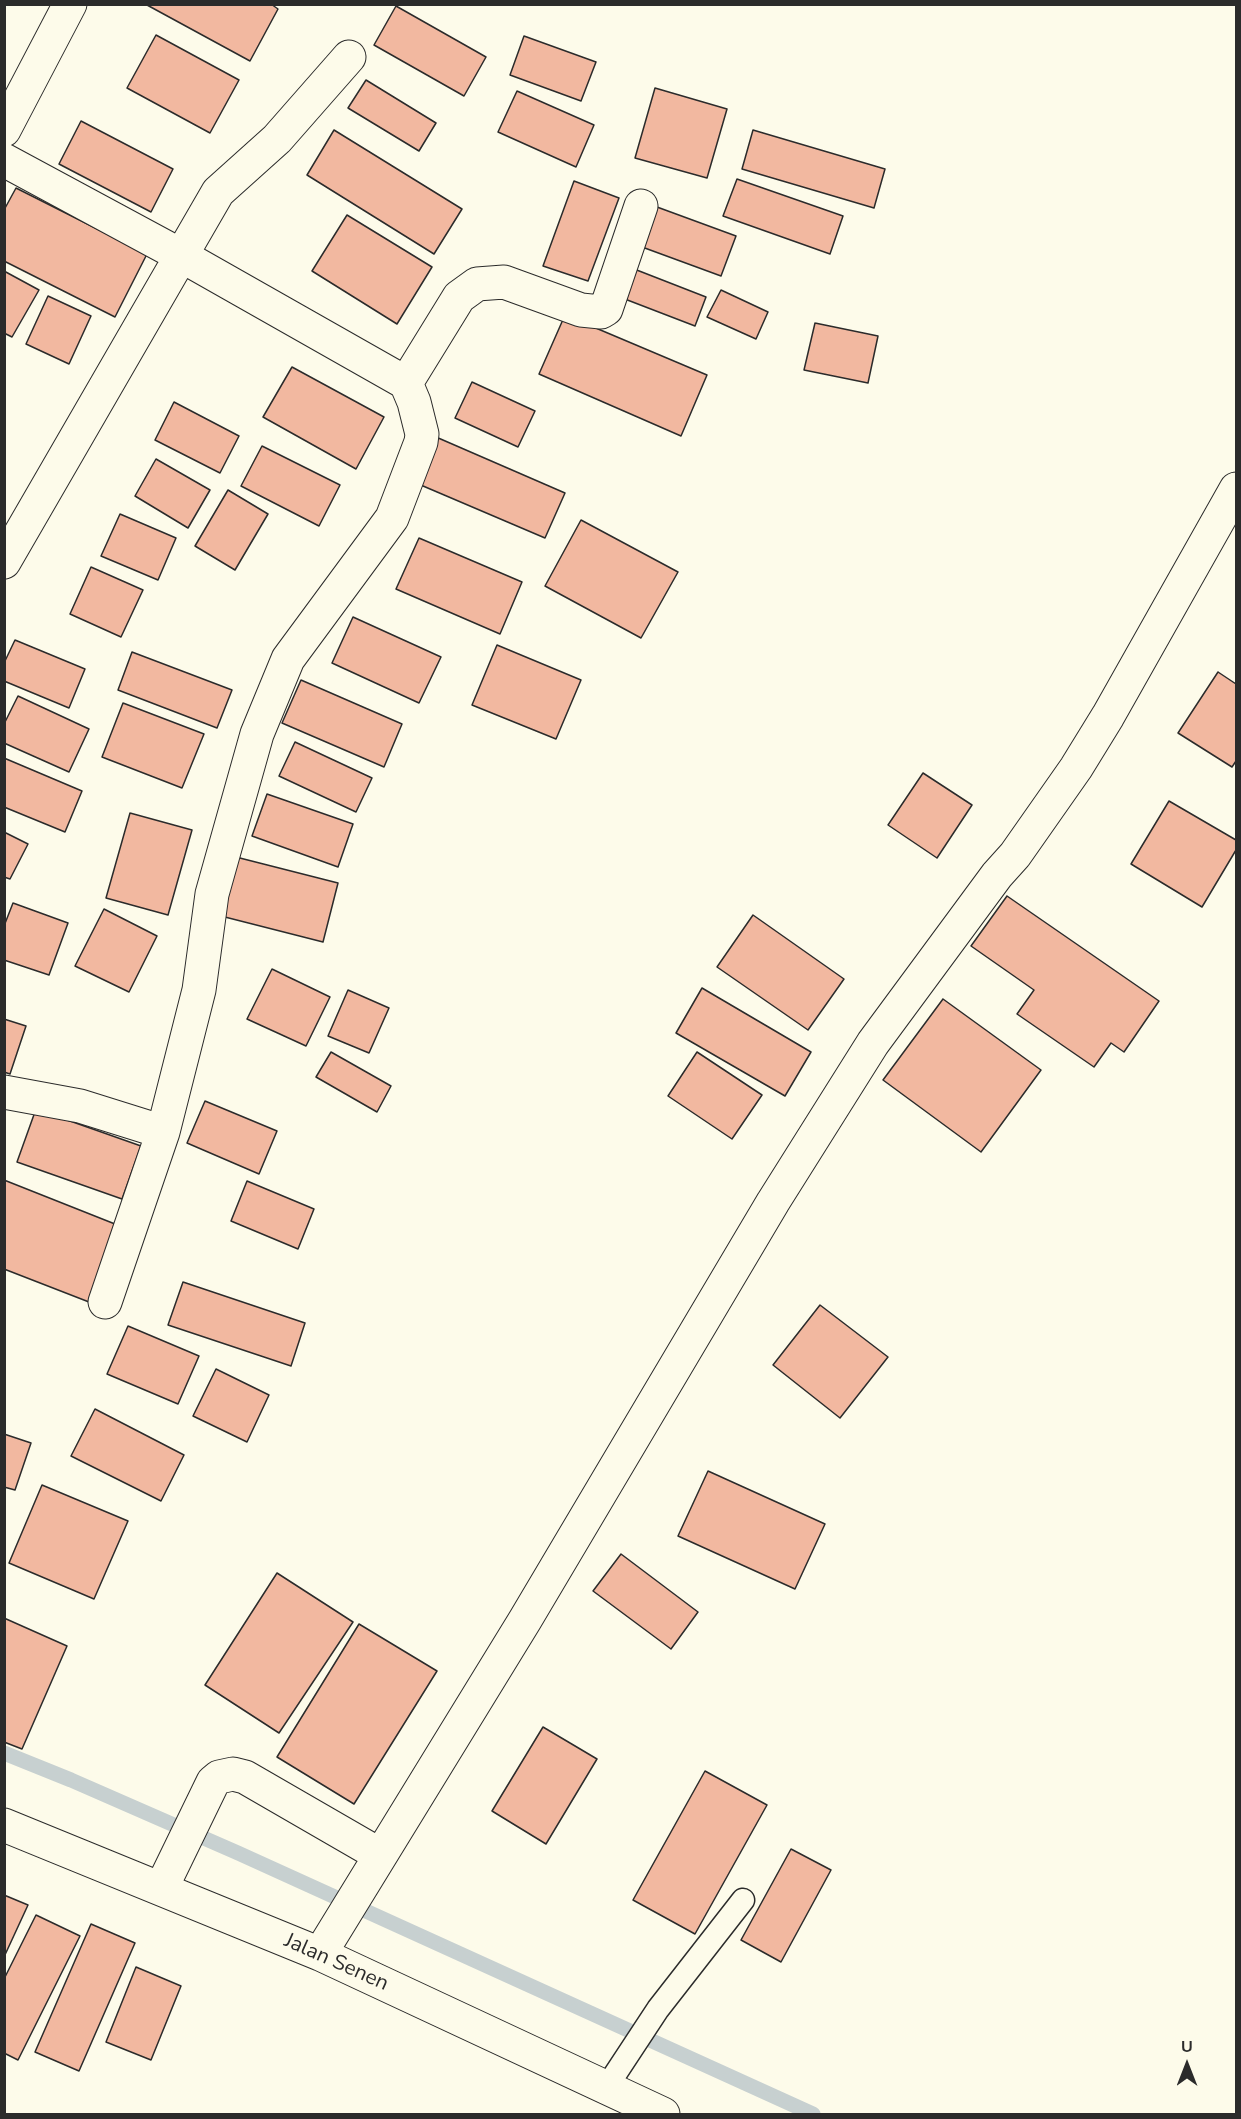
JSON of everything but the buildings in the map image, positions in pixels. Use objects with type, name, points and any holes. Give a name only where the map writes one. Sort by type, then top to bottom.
[{"type":"street","points":[[4,130],[70,4]]},
{"type":"street","points":[[4,562],[218,192],[278,139],[349,57]]},
{"type":"street","points":[[4,160],[182,256],[406,382],[422,434],[392,518],[288,659],[257,734],[212,894],[199,990],[163,1132],[105,1302]]},
{"type":"street","points":[[406,382],[459,297],[477,284],[504,282],[580,310],[601,312],[606,309],[641,206]]},
{"type":"street","points":[[320,1954],[525,1620],[786,1182],[873,1044],[997,875],[1016,855],[1076,768],[1108,716],[1236,489]]},
{"type":"street","points":[[4,1092],[80,1106],[163,1132]]},
{"type":"street","points":[[161,1889],[213,1782],[219,1777],[233,1774],[245,1778],[380,1855]]},
{"type":"street","name":"Jalan Senen","points":[[4,1825],[320,1954],[663,2115]]},
{"type":"lane","points":[[606,2088],[658,2009],[743,1900]]},
{"type":"waterway","points":[[4,1753],[238,1853],[813,2114]]}]
